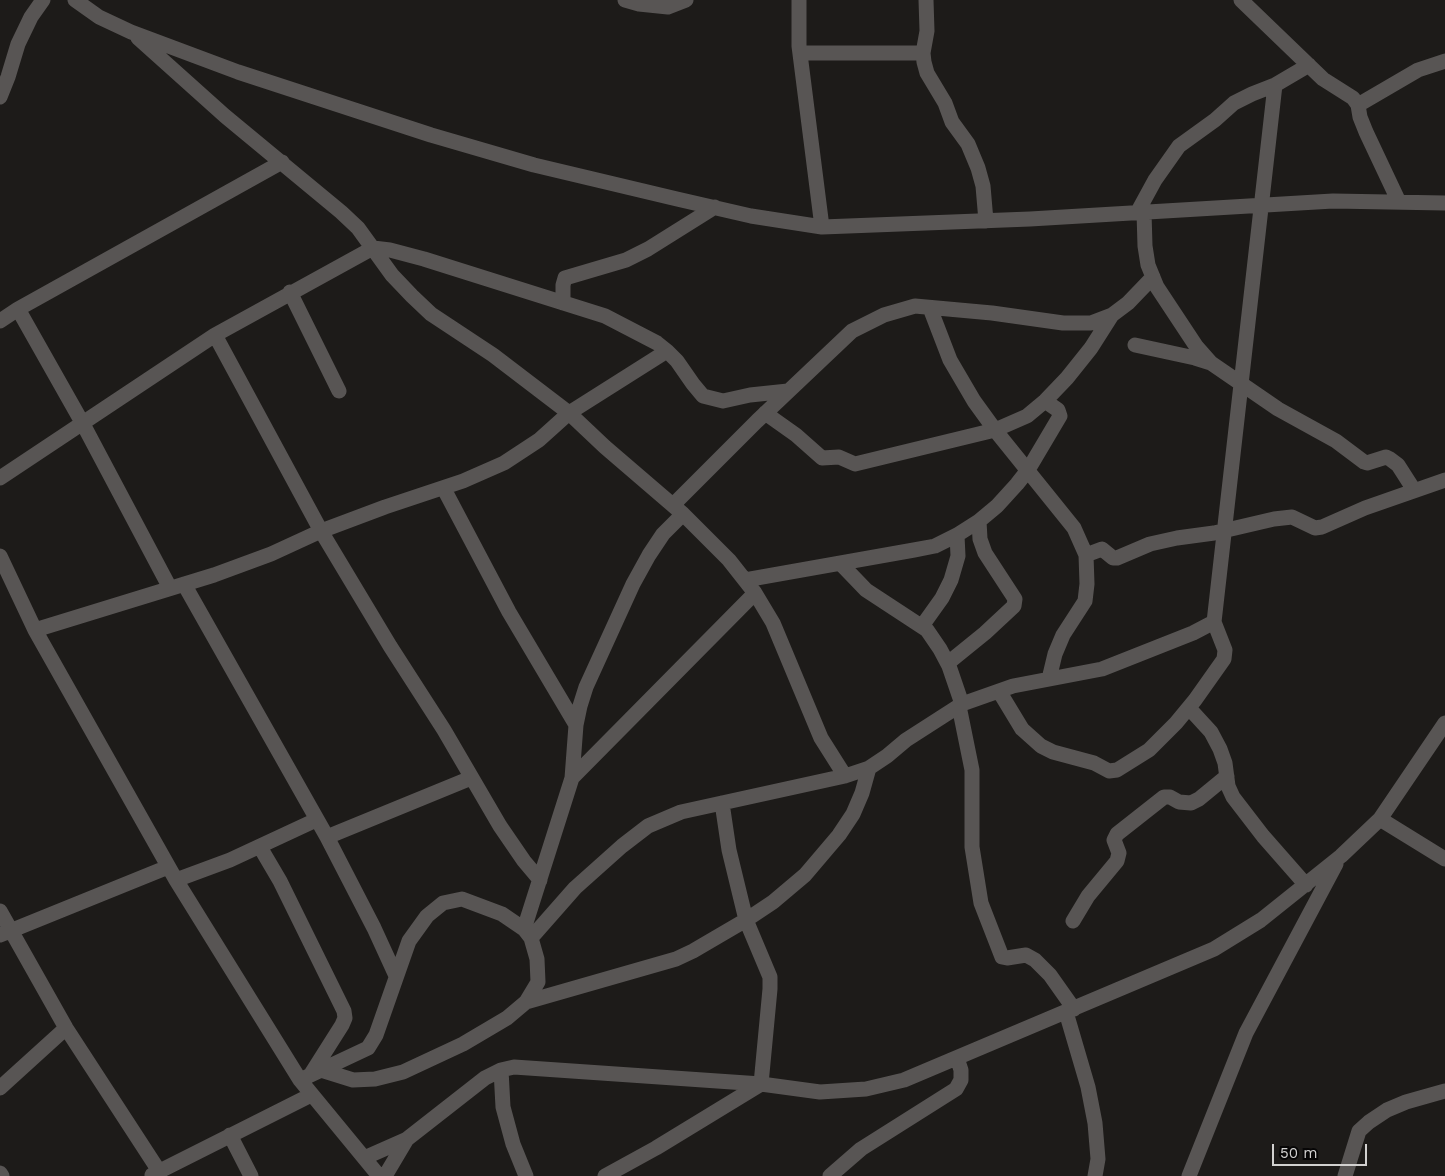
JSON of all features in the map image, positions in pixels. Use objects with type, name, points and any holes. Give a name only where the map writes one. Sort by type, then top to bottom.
[{"type":"street","points":[[0,97],[18,44],[31,17],[43,0]]},
{"type":"street","points":[[75,0],[131,32],[238,72],[431,135],[534,165],[751,216],[822,227],[986,221],[1333,201],[1445,203]]},
{"type":"street","points":[[626,0],[639,4],[668,7],[686,0]]},
{"type":"street","points":[[799,0],[800,53],[822,227]]},
{"type":"street","points":[[926,0],[927,32],[923,53],[928,73],[938,89],[952,122],[968,144],[978,168],[983,186],[986,221]]},
{"type":"street","points":[[1241,0],[1323,79],[1353,98],[1358,105],[1366,132],[1399,202]]},
{"type":"street","points":[[131,32],[225,116],[341,212],[358,228],[392,275],[431,314],[493,355],[569,413],[604,447],[678,509],[729,560],[755,593],[774,623],[821,738],[845,776]]},
{"type":"street","points":[[800,53],[923,53]]},
{"type":"street","points":[[1358,105],[1418,70],[1445,61]]},
{"type":"street","points":[[1210,363],[1167,304],[1153,277],[1148,265],[1140,212],[1155,180],[1179,146],[1234,103],[1275,85],[1309,65]]},
{"type":"street","points":[[1000,691],[1022,730],[1041,746],[1053,752],[1094,763],[1110,771],[1116,770],[1149,750],[1189,708],[1226,655],[1214,622],[1275,85]]},
{"type":"street","points":[[0,321],[18,309],[282,162]]},
{"type":"street","points":[[563,303],[565,278],[626,260],[641,253],[715,207]]},
{"type":"street","points":[[0,478],[215,335],[373,248],[390,250],[424,259],[606,316],[667,351],[678,361],[703,396],[723,401],[750,395],[788,391]]},
{"type":"street","points":[[527,934],[540,880],[572,778],[576,725],[586,686],[633,584],[678,509],[765,413],[852,331],[884,315],[915,306],[992,313],[1063,323],[1091,323],[1112,315],[1128,303],[1153,277]]},
{"type":"street","points":[[290,292],[339,391]]},
{"type":"street","points":[[930,308],[950,360],[974,401],[1074,528],[1086,555],[1087,584],[1085,601],[1063,635],[1054,654],[1049,679]]},
{"type":"street","points":[[18,309],[177,586],[327,837],[370,920],[396,976]]},
{"type":"street","points":[[765,413],[796,435],[822,458],[839,456],[855,464],[995,430],[1027,416],[1045,401],[1067,378],[1091,348],[1112,315]]},
{"type":"street","points":[[215,335],[321,531],[390,646],[444,730],[500,826],[524,861],[540,880]]},
{"type":"street","points":[[1135,345],[1210,363],[1301,424],[1347,448],[1367,463],[1386,457],[1390,459],[1398,465],[1414,490]]},
{"type":"street","points":[[35,630],[177,586],[270,554],[321,531],[385,507],[444,488],[504,463],[539,440],[569,413],[667,351]]},
{"type":"street","points":[[745,580],[935,546],[957,534],[997,506],[1028,470],[1060,416],[1058,410],[1045,401]]},
{"type":"street","points":[[1086,555],[1102,549],[1114,558],[1117,558],[1150,544],[1224,531],[1274,519],[1292,517],[1304,521],[1315,528],[1322,527],[1365,508],[1445,480]]},
{"type":"street","points":[[444,488],[509,612],[576,725]]},
{"type":"street","points":[[948,663],[1014,606],[1015,599],[984,553],[978,521]]},
{"type":"street","points":[[922,626],[942,598],[951,580],[958,556],[957,534]]},
{"type":"street","points":[[0,556],[35,630],[172,873],[311,1075],[353,1080],[375,1079],[403,1072],[463,1044],[507,1018],[526,1002],[538,982],[537,959],[527,934],[502,914],[462,899],[443,903],[427,916],[410,941],[376,1035],[368,1048],[311,1075]]},
{"type":"street","points":[[840,564],[866,590],[927,630],[948,663],[961,705],[972,770],[972,847],[981,903],[1002,957],[1026,955],[1035,960],[1050,975],[1070,1010],[1095,1123],[1098,1159],[1095,1176]]},
{"type":"street","points":[[572,778],[755,593]]},
{"type":"street","points":[[527,934],[622,846],[648,826],[681,812],[845,776],[869,768],[906,740],[961,705],[1013,686],[1102,669],[1193,633],[1214,622]]},
{"type":"street","points":[[1189,708],[1211,732],[1220,749],[1225,764],[1228,786],[1233,797],[1263,836],[1306,885]]},
{"type":"street","points":[[364,1158],[407,1139],[485,1078],[501,1070],[514,1067],[761,1084],[820,1092],[866,1088],[904,1080],[1214,949],[1261,920],[1341,856],[1380,819],[1445,723]]},
{"type":"street","points":[[526,1002],[676,959],[746,920],[779,897],[823,855],[852,814],[862,793],[869,768]]},
{"type":"street","points":[[1073,921],[1088,896],[1116,861],[1119,854],[1114,840],[1117,834],[1164,797],[1170,797],[1179,802],[1191,802],[1199,799],[1227,776]]},
{"type":"street","points":[[327,837],[471,778]]},
{"type":"street","points":[[722,803],[728,850],[746,920],[770,977],[761,1084]]},
{"type":"street","points":[[1380,819],[1445,859]]},
{"type":"street","points":[[5,933],[172,873],[230,860],[316,820]]},
{"type":"street","points":[[260,847],[284,889],[344,1011],[345,1018],[342,1025],[311,1075],[311,1095],[379,1176]]},
{"type":"street","points":[[1189,1176],[1246,1033],[1341,856]]},
{"type":"street","points":[[0,911],[5,933],[161,1173],[311,1095]]},
{"type":"street","points":[[0,1088],[66,1028]]},
{"type":"street","points":[[830,1176],[861,1149],[956,1089],[961,1080],[957,1058]]},
{"type":"street","points":[[501,1070],[504,1107],[513,1144],[526,1176]]},
{"type":"street","points":[[605,1176],[656,1148],[761,1084]]},
{"type":"street","points":[[1345,1176],[1359,1131],[1369,1122],[1387,1110],[1406,1102],[1445,1091]]},
{"type":"street","points":[[230,1136],[251,1176]]},
{"type":"street","points":[[385,1176],[407,1139]]}]
